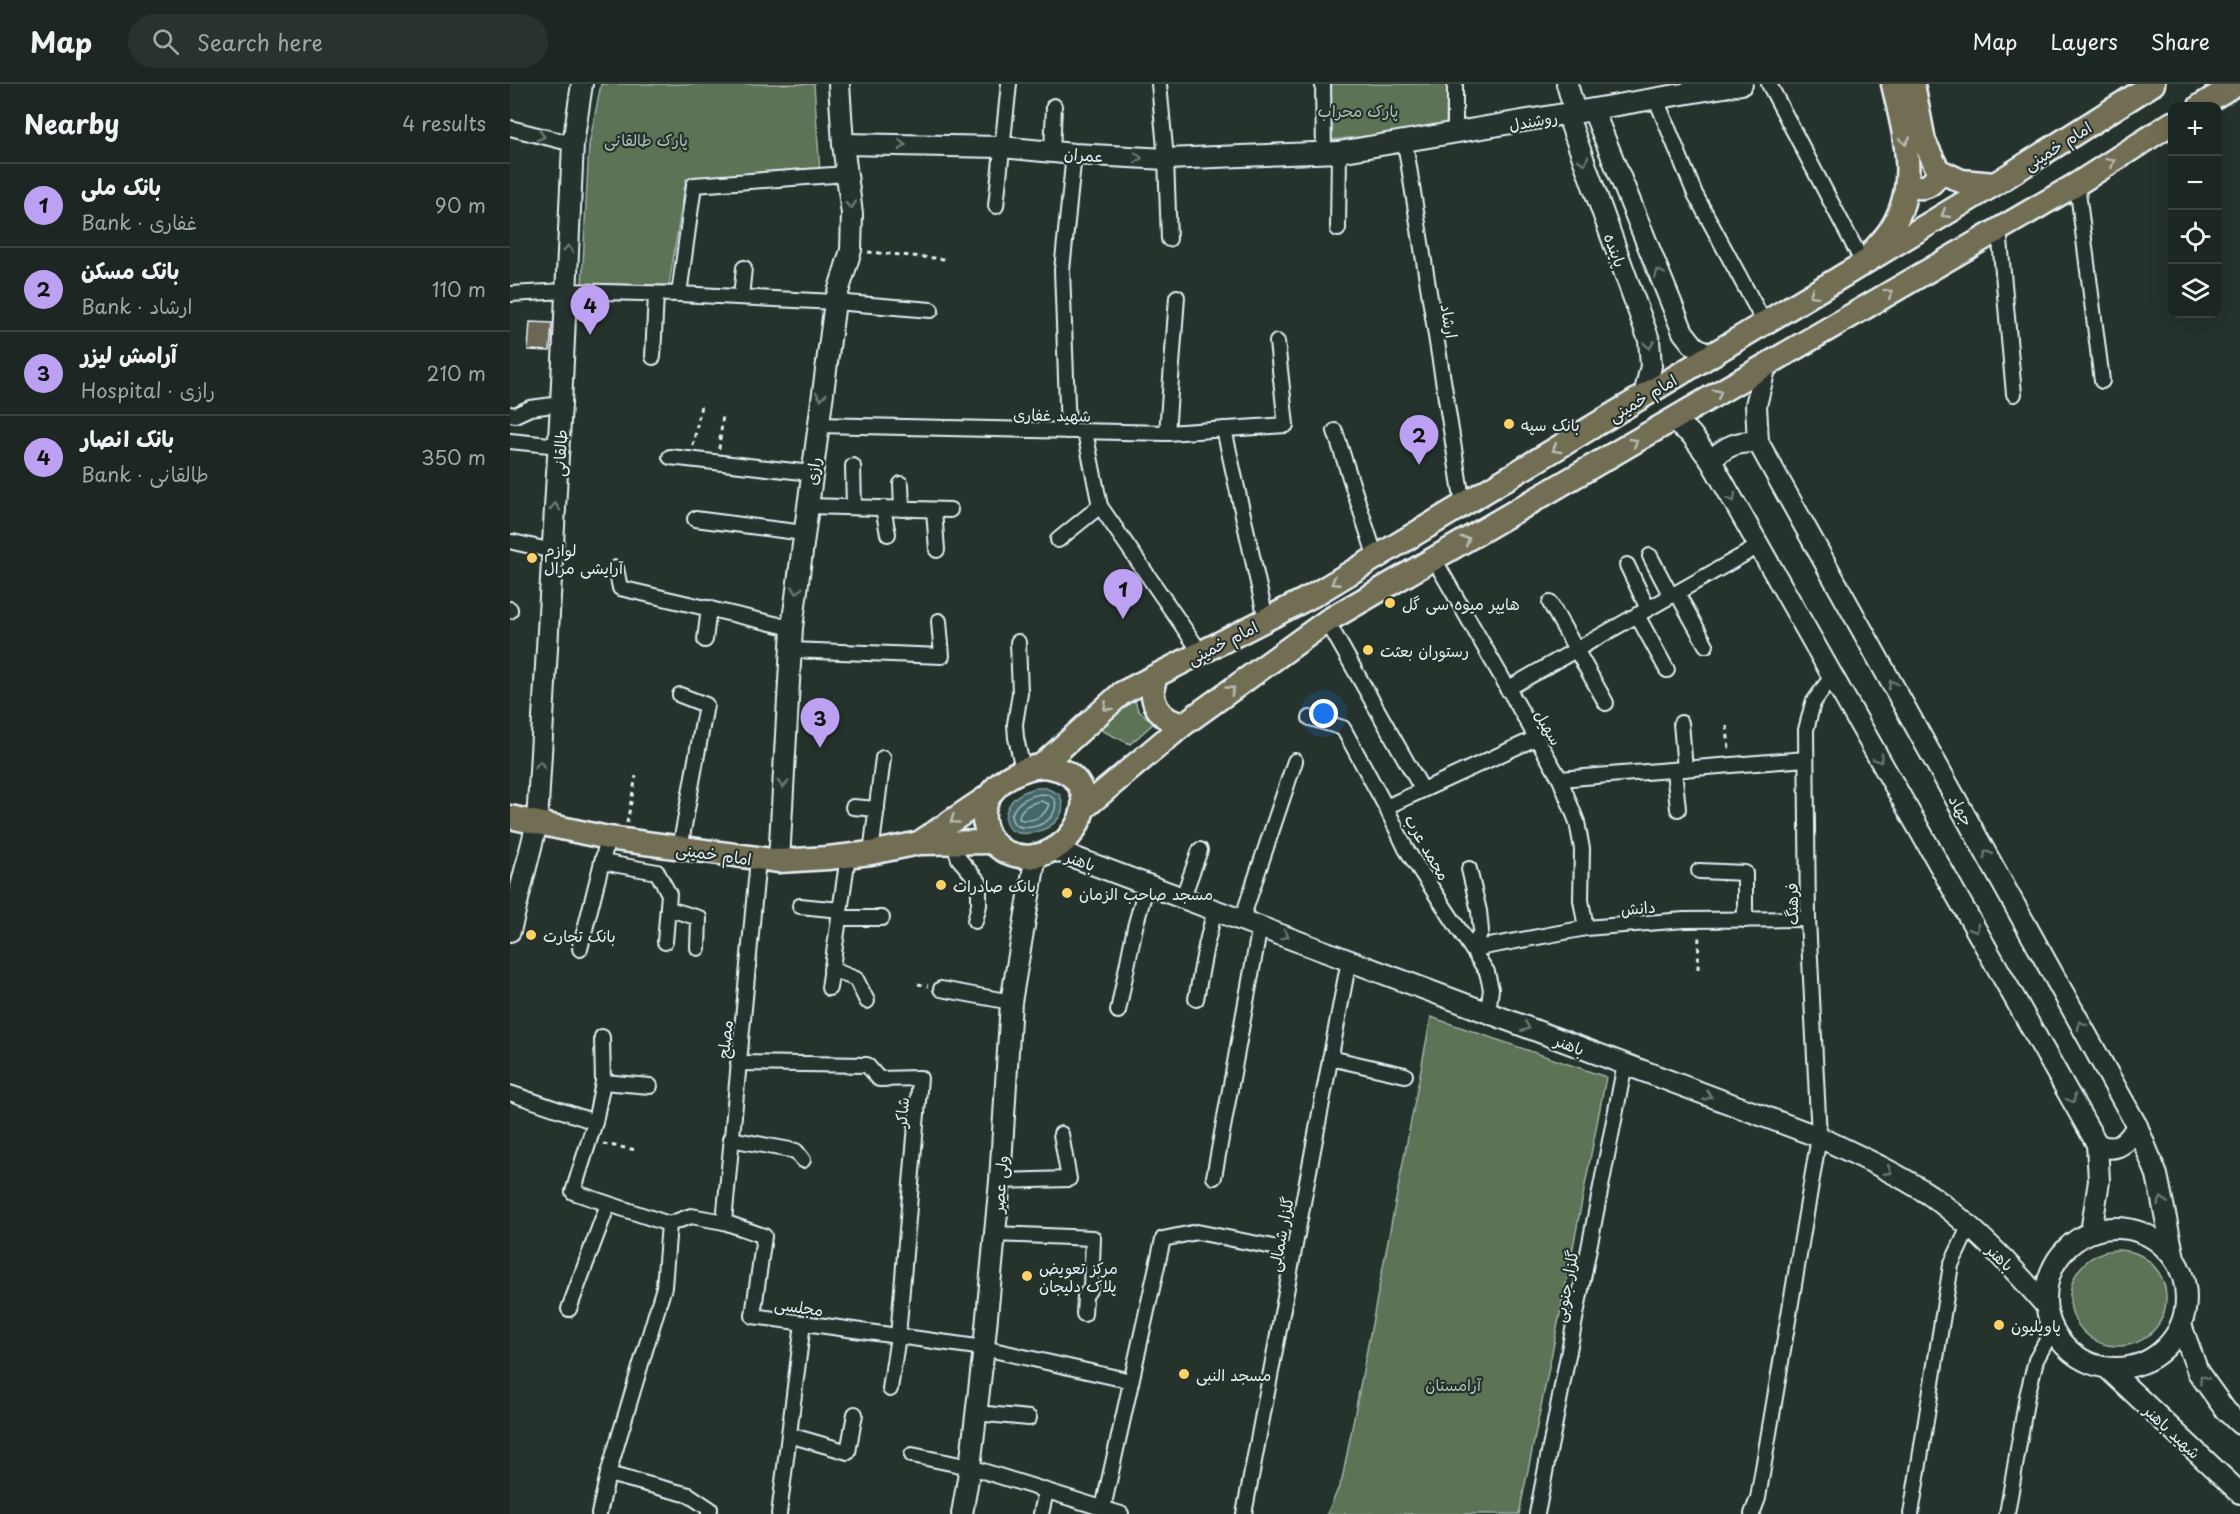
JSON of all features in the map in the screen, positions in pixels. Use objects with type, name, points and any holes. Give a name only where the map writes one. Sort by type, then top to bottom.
[{"type":"main road","points":[[1863,263],[1890,231],[1901,211],[1908,183],[1906,146],[1893,84]]},
{"type":"main road","points":[[1913,84],[1924,141],[1938,170],[1961,181],[1995,184]]},
{"type":"main road","name":"امام خمینی","points":[[1032,768],[1122,693],[1312,596],[1766,324],[2153,84]]},
{"type":"main road","points":[[2206,102],[2234,85]]},
{"type":"main road","name":"امام خمینی","points":[[1084,808],[1184,724],[1327,621],[2077,184],[2168,126]]},
{"type":"main road","points":[[1908,183],[1919,188],[1925,187],[1934,181],[1938,170]]},
{"type":"main road","points":[[1156,676],[1152,694],[1159,712],[1174,723],[1184,724]]},
{"type":"main road","points":[[1032,768],[1059,769],[1075,780],[1083,798],[1082,817],[1073,833],[1044,852],[1009,853],[993,842],[984,824],[983,814],[989,796],[1000,782],[1032,768]]},
{"type":"main road","name":"امام خمینی","points":[[919,843],[989,796]]},
{"type":"main road","name":"امام خمینی","points":[[510,817],[616,839],[769,860],[848,856],[919,843],[993,842]]},
{"type":"street","name":"طالقانی","points":[[510,931],[537,823],[559,447],[573,144],[582,84]]},
{"type":"street","name":"رازی","points":[[769,860],[792,628],[817,425],[834,302],[851,250],[852,214],[843,144],[839,84]]},
{"type":"street","points":[[996,206],[1009,84]]},
{"type":"street","points":[[1159,84],[1170,239]]},
{"type":"street","points":[[1323,84],[1332,152],[1338,229]]},
{"type":"street","points":[[1455,84],[1455,134]]},
{"type":"street","name":"پاینده","points":[[1567,84],[1578,112],[1683,332],[1694,346],[1711,356]]},
{"type":"street","name":"روشندل","points":[[1332,152],[1455,134],[1656,99],[1696,88],[1742,84]]},
{"type":"street","points":[[1769,84],[1863,263]]},
{"type":"street","points":[[1656,99],[1695,194],[1766,324]]},
{"type":"street","points":[[1052,152],[1054,106]]},
{"type":"street","name":"پاینده","points":[[1578,112],[1649,340],[1650,366],[1644,396]]},
{"type":"street","points":[[510,128],[573,144]]},
{"type":"street","name":"ارشاد","points":[[1405,142],[1463,505]]},
{"type":"street","name":"عمران","points":[[843,144],[1001,147],[1166,159],[1332,152]]},
{"type":"street","points":[[1068,431],[1062,270],[1074,154]]},
{"type":"street","points":[[679,294],[694,185],[847,174]]},
{"type":"street","points":[[2077,184],[2102,381]]},
{"type":"street","points":[[1999,229],[2014,394]]},
{"type":"street","points":[[741,297],[744,268]]},
{"type":"street","points":[[510,294],[566,291],[679,294],[834,302],[931,310]]},
{"type":"street","points":[[653,357],[656,294]]},
{"type":"street","points":[[1167,433],[1177,297]]},
{"type":"street","name":"شهید غفاری","points":[[817,425],[1167,433],[1286,425],[1277,342]]},
{"type":"street","name":"جهاد","points":[[1766,365],[1756,405],[1758,442],[2138,1126],[2157,1175],[2174,1258]]},
{"type":"street","points":[[510,414],[514,415],[530,408],[561,404]]},
{"type":"street","points":[[1671,420],[1691,434],[1711,461],[2097,1144],[2098,1181],[2091,1232]]},
{"type":"street","points":[[1224,429],[1266,620]]},
{"type":"street","points":[[1335,431],[1376,558]]},
{"type":"street","points":[[1085,432],[1100,506],[1201,653]]},
{"type":"street","points":[[510,441],[559,447]]},
{"type":"street","points":[[1711,461],[1731,444],[1744,441],[1758,442]]},
{"type":"street","points":[[670,457],[811,473]]},
{"type":"street","points":[[854,466],[854,507]]},
{"type":"street","points":[[901,484],[902,508]]},
{"type":"street","points":[[808,506],[950,510]]},
{"type":"street","points":[[1058,540],[1100,506]]},
{"type":"street","points":[[883,508],[888,534]]},
{"type":"street","points":[[934,510],[937,549]]},
{"type":"street","points":[[695,519],[804,533]]},
{"type":"street","points":[[513,542],[553,551]]},
{"type":"street","points":[[1507,689],[1759,546]]},
{"type":"street","points":[[1650,556],[1706,645]]},
{"type":"street","name":"سهیل","points":[[1434,558],[1560,779],[1576,822],[1582,849],[1581,900],[1586,928]]},
{"type":"street","points":[[1627,565],[1642,612],[1667,670]]},
{"type":"street","points":[[616,568],[620,588],[792,628]]},
{"type":"street","points":[[1550,603],[1578,649],[1606,704]]},
{"type":"street","points":[[705,640],[709,608]]},
{"type":"street","points":[[791,650],[942,656],[939,621]]},
{"type":"street","points":[[1327,621],[1422,789]]},
{"type":"street","points":[[1018,642],[1020,693],[1015,724],[1016,738],[1032,768]]},
{"type":"street","name":"فرهنگ","points":[[1752,1514],[1758,1498],[1819,1137],[1808,919],[1806,730],[1813,704],[1832,676]]},
{"type":"street","points":[[680,695],[706,705],[680,848]]},
{"type":"street","name":"محمد عرب","points":[[1310,718],[1343,728],[1406,849],[1487,972],[1491,989],[1488,1013]]},
{"type":"street","points":[[1678,809],[1681,723]]},
{"type":"street","points":[[1386,807],[1536,738]]},
{"type":"street","points":[[872,853],[883,758]]},
{"type":"street","points":[[1560,779],[1806,759]]},
{"type":"street","points":[[1214,1177],[1251,922],[1295,761]]},
{"type":"street","points":[[853,807],[877,808]]},
{"type":"street","points":[[580,949],[602,862],[616,839]]},
{"type":"street","points":[[954,844],[959,859],[980,882],[979,905],[975,921]]},
{"type":"street","points":[[1182,897],[1200,850]]},
{"type":"street","name":"باهنر","points":[[1044,852],[1147,884],[1251,922],[1819,1137],[1868,1160],[1930,1196],[1970,1227],[2012,1265],[2046,1306]]},
{"type":"street","name":"ولی عصر","points":[[962,1514],[984,1348],[1000,1181],[1011,1002],[1044,852]]},
{"type":"street","points":[[829,988],[848,856]]},
{"type":"street","name":"مصلح","points":[[724,1222],[738,1063],[769,860]]},
{"type":"street","points":[[602,862],[657,872],[669,894],[665,942]]},
{"type":"street","points":[[1469,869],[1479,911],[1481,931],[1473,949]]},
{"type":"street","points":[[1699,871],[1744,873],[1745,920]]},
{"type":"street","points":[[1118,1011],[1135,927],[1147,884]]},
{"type":"street","points":[[800,906],[840,914],[882,918]]},
{"type":"street","points":[[669,909],[699,918],[698,948]]},
{"type":"street","points":[[1196,999],[1215,909]]},
{"type":"street","name":"دانش","points":[[1473,949],[1586,928],[1699,920],[1808,919]]},
{"type":"street","name":"گلزار شمالی","points":[[1244,1514],[1349,960]]},
{"type":"street","points":[[831,969],[856,979],[867,1001]]},
{"type":"street","points":[[941,989],[1011,1002]]},
{"type":"street","points":[[599,1514],[608,1474],[664,1287],[669,1224],[573,1192],[595,1122],[603,1082],[602,1036]]},
{"type":"street","points":[[1330,1058],[1405,1075]]},
{"type":"street","name":"شاکر","points":[[738,1063],[867,1065],[879,1079],[920,1078],[898,1336]]},
{"type":"street","name":"گلزار جنوبی","points":[[1537,1514],[1625,1064]]},
{"type":"street","points":[[603,1082],[650,1086]]},
{"type":"street","points":[[510,1093],[595,1122]]},
{"type":"street","points":[[2097,1144],[2107,1149],[2116,1147],[2131,1137],[2138,1126]]},
{"type":"street","points":[[1000,1181],[1070,1179],[1061,1134]]},
{"type":"street","points":[[730,1139],[796,1151],[803,1160]]},
{"type":"street","points":[[569,1309],[608,1204]]},
{"type":"street","name":"مجلسی","points":[[669,1224],[691,1216],[724,1222],[764,1236],[753,1316],[984,1348],[1131,1381]]},
{"type":"street","points":[[1911,1514],[1951,1265],[1970,1227]]},
{"type":"street","points":[[2114,1228],[2137,1231],[2158,1241],[2174,1258],[2184,1279],[2186,1303],[2181,1325],[2169,1345],[2151,1359],[2129,1367],[2107,1368],[2085,1361],[2066,1348],[2053,1329],[2046,1306],[2047,1287],[2053,1268],[2063,1252],[2078,1239],[2091,1232],[2114,1228]]},
{"type":"street","points":[[1102,1508],[1163,1239],[1197,1232],[1293,1251]]},
{"type":"street","points":[[994,1233],[1093,1238],[1091,1287],[1085,1296],[1084,1314]]},
{"type":"street","points":[[778,1514],[803,1323]]},
{"type":"street","points":[[2181,1325],[2198,1372],[2226,1412],[2240,1424]]},
{"type":"street","points":[[2007,1514],[2027,1396],[2036,1360],[2053,1329]]},
{"type":"street","points":[[890,1389],[898,1336]]},
{"type":"street","name":"شهید باهنر","points":[[2107,1368],[2240,1493]]},
{"type":"street","points":[[976,1413],[1029,1418]]},
{"type":"street","points":[[789,1436],[848,1452],[855,1414]]},
{"type":"street","points":[[912,1455],[970,1467],[1121,1514]]},
{"type":"street","points":[[608,1474],[689,1495],[710,1509],[709,1514]]},
{"type":"street","points":[[1041,1514],[1046,1491]]},
{"type":"path","points":[[851,250],[945,259]]},
{"type":"path","points":[[691,459],[701,405]]},
{"type":"path","points":[[717,462],[723,414]]},
{"type":"path","points":[[1727,726],[1730,765]]},
{"type":"path","points":[[616,839],[636,776]]},
{"type":"path","points":[[1698,969],[1699,920]]},
{"type":"path","points":[[589,1141],[638,1150]]},
{"type":"green space","name":"پارک طالقانی","points":[[601,84],[814,84],[820,172],[686,179],[669,285],[582,284],[589,145]]},
{"type":"green space","name":"پارک محراب","points":[[1330,84],[1447,84],[1446,127],[1332,140]]},
{"type":"green space","points":[[1134,697],[1138,710],[1154,723],[1130,744],[1097,728]]},
{"type":"green space","name":"آرامستان","points":[[1431,1017],[1606,1077],[1519,1514],[1327,1514],[1342,1480]]},
{"type":"green space","points":[[2118,1250],[2136,1254],[2152,1264],[2162,1280],[2166,1298],[2162,1316],[2152,1332],[2136,1342],[2118,1346],[2100,1342],[2084,1332],[2074,1316],[2070,1298],[2074,1280],[2084,1264],[2100,1254]]},
{"type":"water","points":[[1036,788],[1046,788],[1059,794],[1062,808],[1058,819],[1048,827],[1036,832],[1023,833],[1012,830],[1006,823],[1007,810],[1011,802],[1018,796]]},
{"type":"building","points":[[530,322],[552,323],[550,351],[528,350]]},
{"type":"place","name":"بانک انصار","points":[[590,335]]},
{"type":"place","name":"بانک سپه","points":[[1509,424]]},
{"type":"place","name":"بانک مسکن","points":[[1419,465]]},
{"type":"place","name":"لوازم آرایشی مرال","points":[[532,558]]},
{"type":"place","name":"هایپر میوه سی گل","points":[[1390,603]]},
{"type":"place","name":"بانک ملی","points":[[1123,619]]},
{"type":"place","name":"رستوران بعثت","points":[[1368,650]]},
{"type":"place","name":"آرامش لیزر","points":[[820,748]]},
{"type":"place","name":"بانک صادرات","points":[[941,885]]},
{"type":"place","name":"مسجد صاحب الزمان","points":[[1067,893]]},
{"type":"place","name":"بانک تجارت","points":[[531,935]]},
{"type":"place","name":"مرکز تعویض پلاک دلیجان","points":[[1027,1276]]},
{"type":"place","name":"پاویلیون","points":[[1999,1325]]},
{"type":"place","name":"مسجد النبی","points":[[1184,1374]]}]
